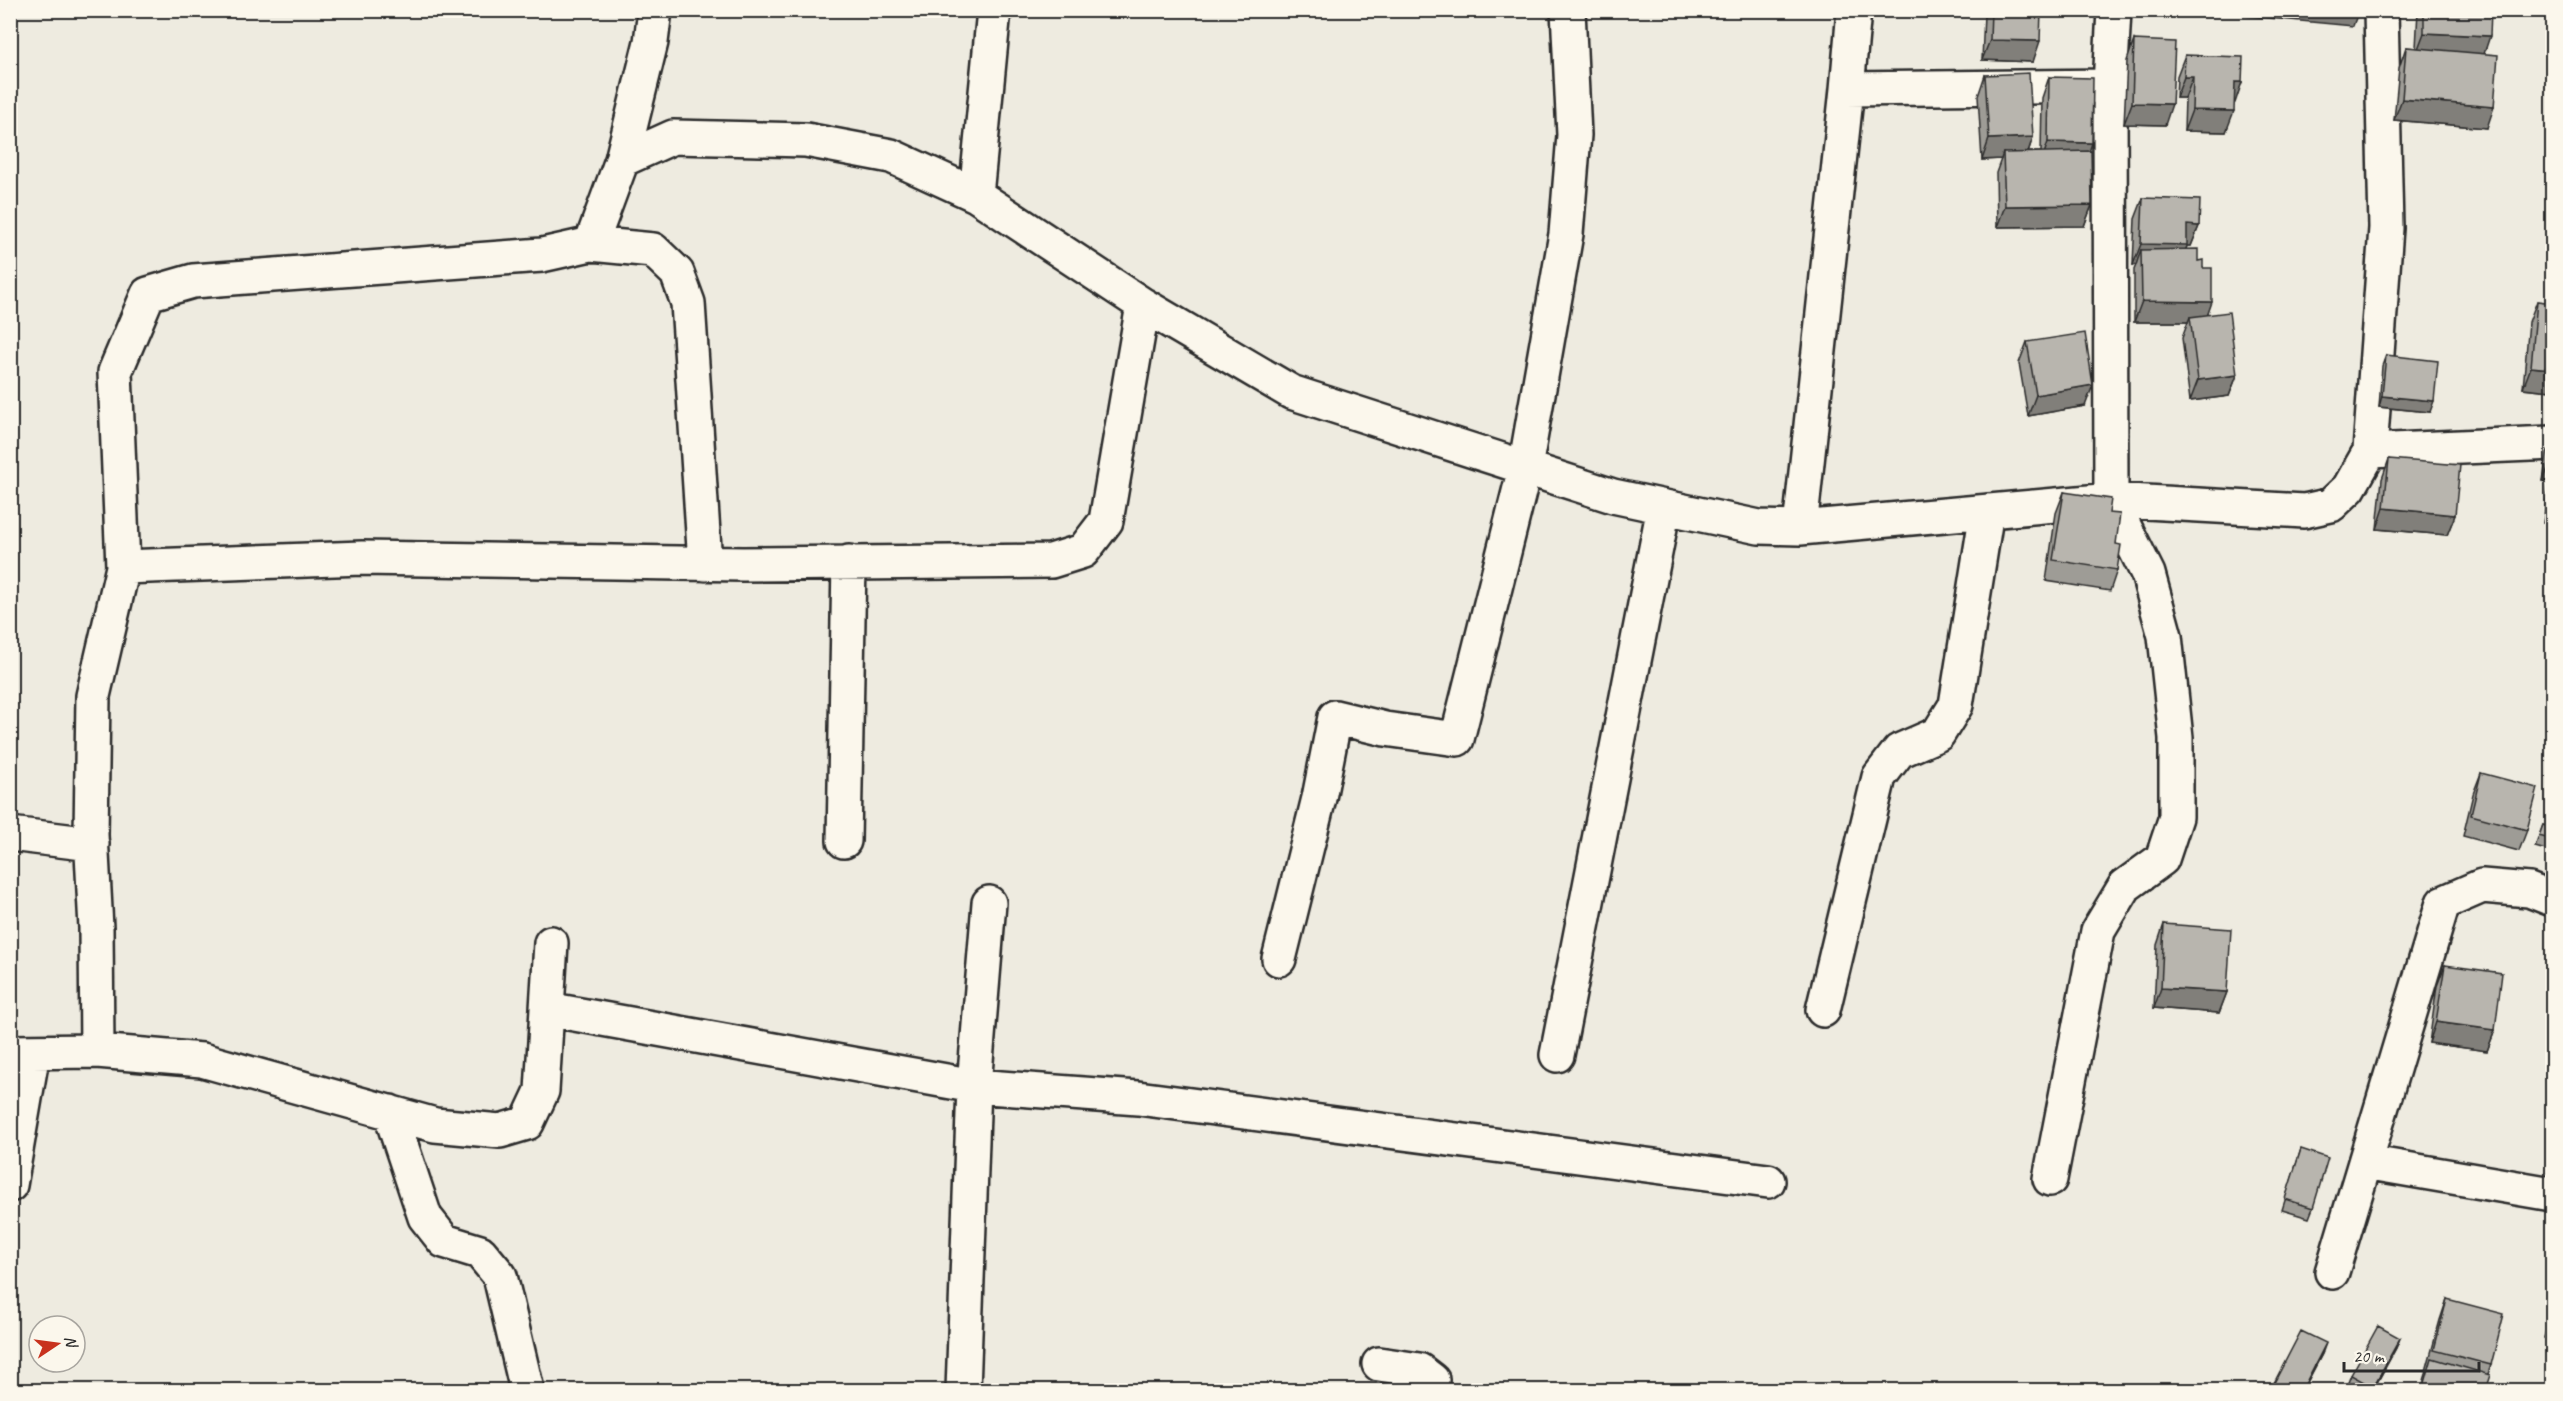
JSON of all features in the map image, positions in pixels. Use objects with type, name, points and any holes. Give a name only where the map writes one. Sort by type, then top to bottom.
[{"type":"street","points":[[591,244],[622,160],[651,42],[655,10]]},
{"type":"street","points":[[976,195],[994,10]]},
{"type":"street","points":[[1279,959],[1319,798],[1335,717],[1386,729],[1457,739],[1525,468],[1566,234],[1574,135],[1568,10]]},
{"type":"street","points":[[1800,528],[1854,10]]},
{"type":"street","points":[[2050,1179],[2098,932],[2125,886],[2162,859],[2176,817],[2176,738],[2165,636],[2148,574],[2111,500],[2110,86],[2114,10]]},
{"type":"street","points":[[622,160],[673,137],[806,140],[891,156],[976,195],[1143,305],[1291,392],[1613,496],[1664,507],[1760,527],[1800,528],[2111,500],[2304,511],[2331,505],[2349,488],[2370,451],[2386,228],[2381,10]]},
{"type":"street","points":[[1847,89],[2110,86]]},
{"type":"street","points":[[97,1051],[96,928],[92,844],[93,696],[123,567],[115,372],[148,294],[193,281],[542,255],[591,244],[653,250],[677,273],[688,303],[705,564]]},
{"type":"street","points":[[123,567],[362,558],[705,564],[1051,561],[1083,551],[1106,521],[1143,305]]},
{"type":"street","points":[[2370,451],[2553,443]]},
{"type":"street","points":[[1557,1055],[1664,507]]},
{"type":"street","points":[[1823,1010],[1879,777],[1899,751],[1938,734],[1956,705],[1988,511]]},
{"type":"street","points":[[844,842],[849,562]]},
{"type":"street","points":[[10,834],[92,844]]},
{"type":"street","points":[[2332,1272],[2443,903],[2482,886],[2529,890],[2553,900]]},
{"type":"street","points":[[963,1390],[974,1086],[989,903]]},
{"type":"street","points":[[10,1185],[22,1052],[97,1051],[202,1060],[435,1125],[500,1131],[527,1123],[542,1091],[551,943]]},
{"type":"street","points":[[547,1009],[974,1086],[1138,1098],[1768,1181]]},
{"type":"street","points":[[390,1112],[425,1217],[444,1242],[480,1252],[500,1276],[527,1390]]},
{"type":"street","points":[[2365,1162],[2553,1194]]},
{"type":"street","points":[[1379,1364],[1419,1370],[1432,1380],[1431,1390]]},
{"type":"building","points":[[1991,10],[2041,10],[2040,41],[1990,40]]},
{"type":"building","points":[[2424,10],[2491,10],[2490,36],[2424,33]]},
{"type":"building","points":[[2134,40],[2175,42],[2172,104],[2132,103]]},
{"type":"building","points":[[2406,47],[2498,55],[2494,107],[2402,99]]},
{"type":"building","points":[[2185,55],[2243,57],[2242,82],[2235,82],[2234,111],[2192,110],[2193,77],[2184,77]]},
{"type":"building","points":[[2029,73],[2033,137],[1989,139],[1985,75]]},
{"type":"building","points":[[2049,77],[2093,78],[2092,143],[2048,142]]},
{"type":"building","points":[[2091,151],[2092,205],[2005,206],[2003,153]]},
{"type":"building","points":[[2143,198],[2200,200],[2199,226],[2187,225],[2187,245],[2141,244]]},
{"type":"building","points":[[2198,249],[2198,261],[2203,260],[2203,268],[2212,268],[2212,302],[2142,301],[2141,250]]},
{"type":"building","points":[[2537,301],[2553,303],[2553,369],[2531,367]]},
{"type":"building","points":[[2229,312],[2237,375],[2198,380],[2190,317]]},
{"type":"building","points":[[2085,333],[2093,385],[2036,395],[2027,342]]},
{"type":"building","points":[[2386,355],[2438,361],[2434,401],[2382,396]]},
{"type":"building","points":[[2389,459],[2460,465],[2455,515],[2384,508]]},
{"type":"building","points":[[2064,492],[2111,499],[2109,513],[2120,514],[2116,544],[2121,545],[2117,570],[2053,560]]},
{"type":"building","points":[[2481,773],[2538,788],[2527,830],[2471,815]]},
{"type":"building","points":[[2543,825],[2553,828],[2553,840],[2539,836]]},
{"type":"building","points":[[2164,924],[2231,929],[2227,992],[2161,988]]},
{"type":"building","points":[[2445,965],[2502,973],[2495,1030],[2436,1022]]},
{"type":"building","points":[[2301,1149],[2328,1158],[2313,1208],[2285,1199]]},
{"type":"building","points":[[2447,1299],[2504,1314],[2491,1365],[2434,1350]]},
{"type":"building","points":[[2378,1326],[2400,1338],[2373,1387],[2351,1375]]},
{"type":"building","points":[[2301,1331],[2326,1343],[2302,1390],[2287,1390],[2274,1383]]},
{"type":"building","points":[[2432,1358],[2490,1375],[2485,1390],[2423,1390]]}]
